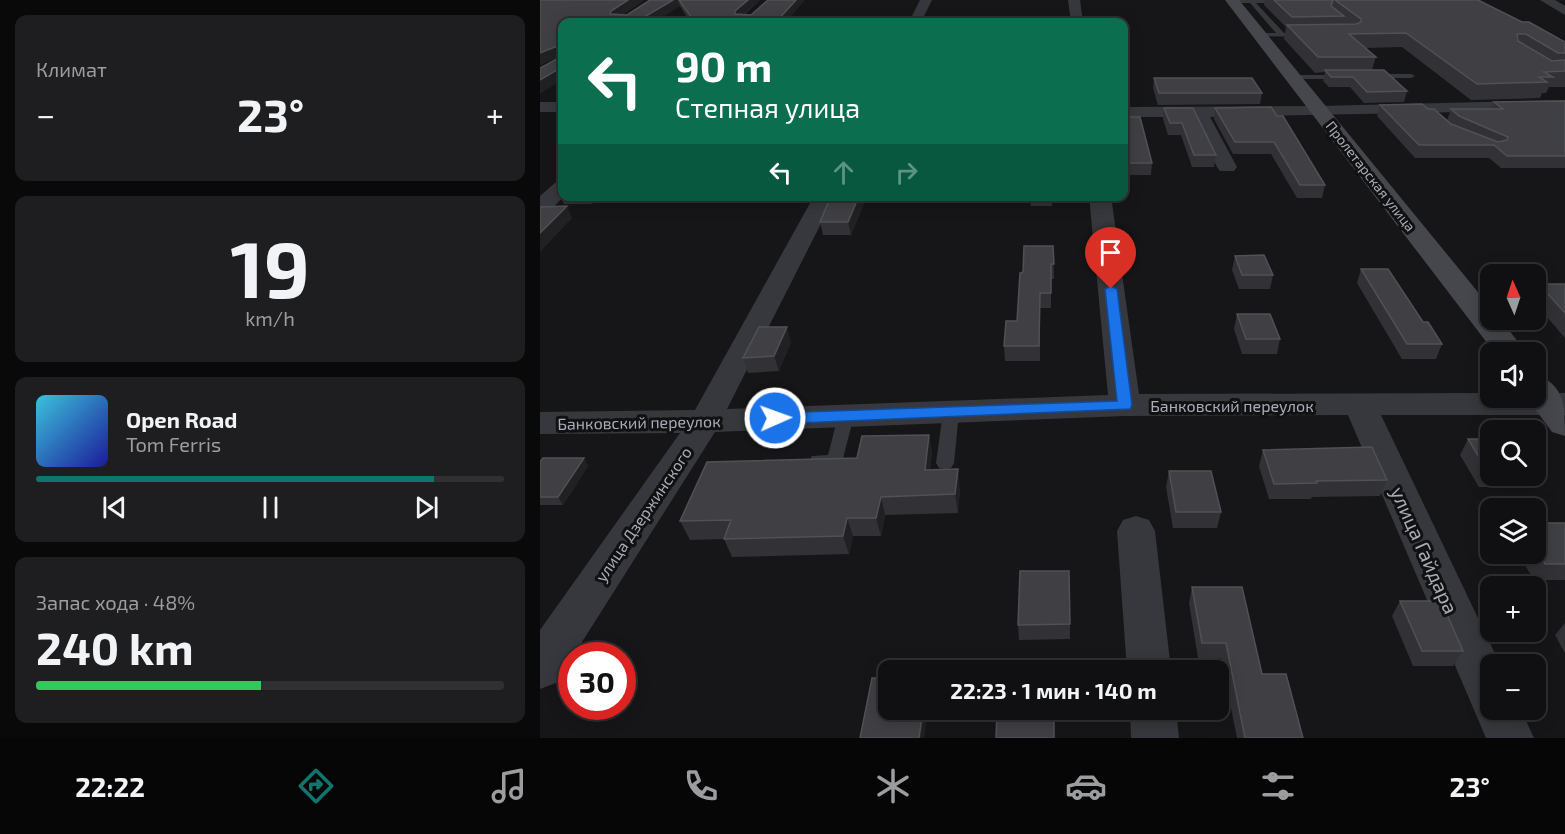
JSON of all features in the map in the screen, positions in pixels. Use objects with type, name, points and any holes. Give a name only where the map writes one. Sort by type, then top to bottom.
[{"type":"main road","name":"Пролетарская улица","points":[[1232,1],[1501,342]]},
{"type":"street","points":[[917,18],[926,0]]},
{"type":"street","points":[[1074,0],[1076,18]]},
{"type":"street","points":[[1546,0],[1562,9]]},
{"type":"street","points":[[1128,112],[1429,112],[1565,105]]},
{"type":"street","points":[[540,107],[558,107]]},
{"type":"street","points":[[1199,111],[1227,167]]},
{"type":"street","points":[[540,208],[558,191]]},
{"type":"street","name":"улица Дзержинского","points":[[540,668],[705,421],[822,201]]},
{"type":"street","points":[[1101,201],[1125,405]]},
{"type":"street","name":"Банковский переулок","points":[[540,423],[705,421],[1125,405],[1554,405]]},
{"type":"street","name":"улица Гайдара","points":[[1360,405],[1480,672]]},
{"type":"street","points":[[1136,531],[1148,660]]},
{"type":"street","points":[[1153,720],[1155,738]]},
{"type":"street","points":[[1502,720],[1510,738]]},
{"type":"lane","points":[[1232,1],[1292,1]]},
{"type":"lane","points":[[1250,1],[1282,35]]},
{"type":"lane","points":[[1259,35],[1317,34]]},
{"type":"lane","points":[[1364,76],[1411,76]]},
{"type":"lane","points":[[1293,77],[1352,77]]},
{"type":"lane","points":[[945,464],[951,412]]},
{"type":"lane","points":[[801,461],[835,460],[846,416]]},
{"type":"building","points":[[540,0],[628,0],[610,14],[627,15],[650,0],[673,0],[643,18],[558,18],[558,46],[540,53]]},
{"type":"building","points":[[679,0],[748,0],[735,11],[735,14],[751,15],[768,0],[796,0],[780,18],[692,18]]},
{"type":"building","points":[[1274,0],[1333,0],[1331,6],[1344,16],[1292,17]]},
{"type":"building","points":[[1335,0],[1478,0],[1522,22],[1529,22],[1565,42],[1565,53],[1558,53],[1526,34],[1517,34],[1518,41],[1552,61],[1565,60],[1565,71],[1544,72],[1553,77],[1539,77],[1547,82],[1477,84],[1406,33],[1349,34],[1376,57],[1318,57],[1287,25],[1361,22],[1361,19]]},
{"type":"building","points":[[558,59],[558,69],[540,80],[540,68]]},
{"type":"building","points":[[1325,70],[1384,70],[1407,91],[1367,92],[1353,77],[1331,77]]},
{"type":"building","points":[[1154,78],[1252,78],[1262,93],[1159,93]]},
{"type":"building","points":[[1565,101],[1565,156],[1507,156],[1494,145],[1419,145],[1380,105],[1422,104],[1428,109],[1434,109],[1451,124],[1498,142],[1507,140],[1508,137],[1459,116],[1451,109],[1503,109],[1494,102]]},
{"type":"building","points":[[1271,107],[1277,116],[1283,116],[1325,185],[1300,185],[1274,142],[1235,142],[1215,108]]},
{"type":"building","points":[[1164,108],[1193,108],[1216,155],[1194,155],[1182,123],[1170,123]]},
{"type":"building","points":[[1128,117],[1140,117],[1152,163],[1128,163]]},
{"type":"building","points":[[829,201],[857,201],[848,222],[820,222]]},
{"type":"building","points":[[567,206],[540,233],[540,207]]},
{"type":"building","points":[[1024,246],[1053,246],[1051,293],[1040,293],[1039,346],[1004,346],[1006,321],[1017,321]]},
{"type":"building","points":[[1264,255],[1273,275],[1242,275],[1235,256]]},
{"type":"building","points":[[1361,269],[1388,269],[1423,322],[1428,322],[1442,344],[1407,344]]},
{"type":"building","points":[[1546,284],[1565,284],[1565,313],[1546,292]]},
{"type":"building","points":[[1237,314],[1270,314],[1280,339],[1246,339]]},
{"type":"building","points":[[759,327],[787,327],[774,356],[743,358]]},
{"type":"building","points":[[929,435],[925,470],[958,469],[955,494],[881,497],[876,518],[847,518],[843,536],[724,539],[731,520],[680,521],[707,462],[857,458],[862,436]]},
{"type":"building","points":[[1468,439],[1480,439],[1480,459]]},
{"type":"building","points":[[1372,447],[1387,480],[1274,484],[1263,450]]},
{"type":"building","points":[[543,458],[584,458],[558,497],[540,497],[540,462]]},
{"type":"building","points":[[1169,471],[1211,471],[1221,512],[1176,512]]},
{"type":"building","points":[[1546,523],[1565,523],[1565,564],[1546,564]]},
{"type":"building","points":[[1020,571],[1069,571],[1070,624],[1018,625]]},
{"type":"building","points":[[1192,587],[1242,587],[1262,674],[1286,674],[1303,738],[1245,738],[1226,643],[1202,643]]},
{"type":"building","points":[[1400,601],[1441,601],[1463,651],[1422,651]]},
{"type":"building","points":[[872,678],[878,678],[878,720],[922,720],[919,738],[860,738]]},
{"type":"building","points":[[997,720],[1054,720],[1054,738],[996,738]]},
{"type":"route","points":[[775,418],[1125,405],[1111,289]]}]
